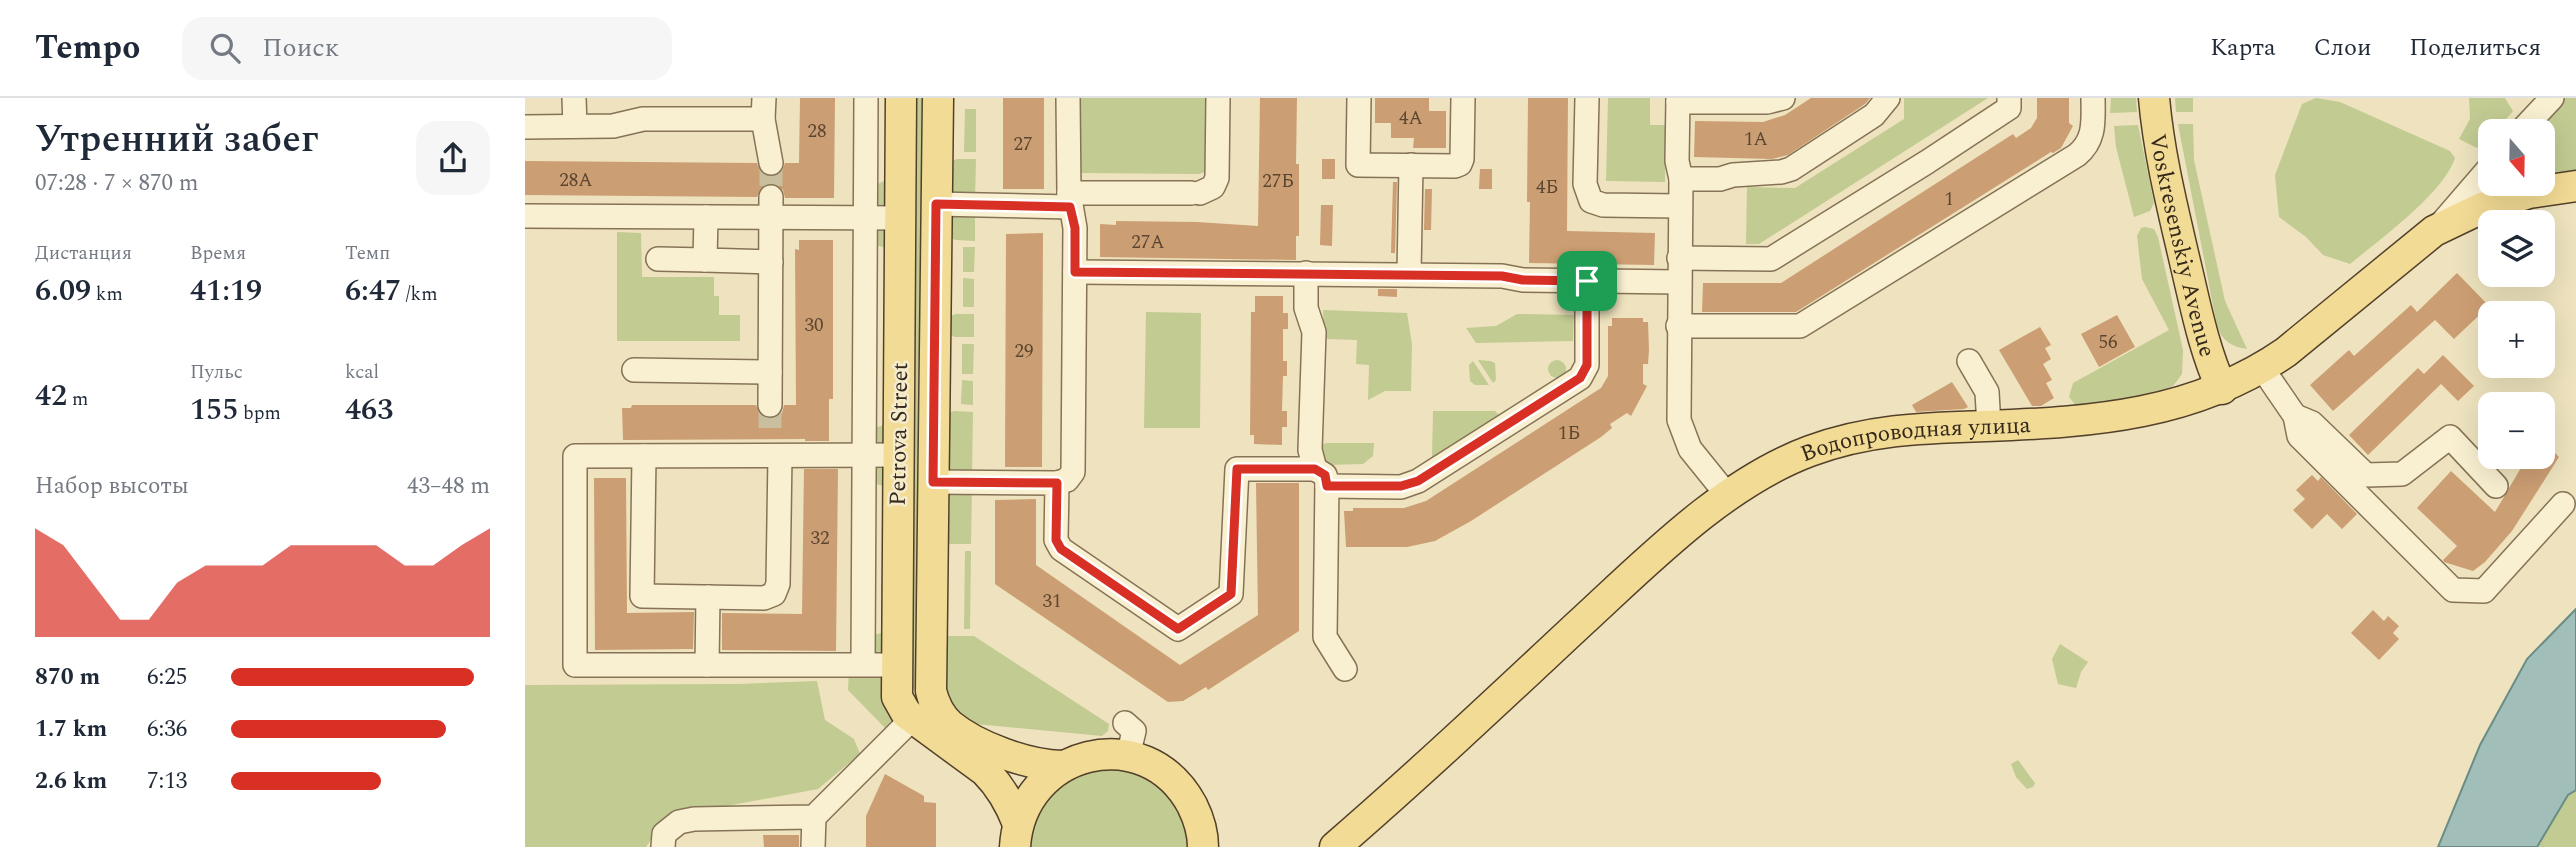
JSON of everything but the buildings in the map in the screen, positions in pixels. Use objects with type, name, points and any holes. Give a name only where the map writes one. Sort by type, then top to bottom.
[{"type":"main road","name":"Petrova Street","points":[[901,98],[897,697],[906,713],[954,738]]},
{"type":"main road","name":"Petrova Street","points":[[937,98],[930,681],[934,700],[950,724],[954,738]]},
{"type":"main road","name":"Voskresenskiy Avenue","points":[[2154,98],[2161,153],[2203,340],[2222,389]]},
{"type":"main road","name":"Водопроводная улица","points":[[2555,187],[2576,186]]},
{"type":"main road","name":"Водопроводная улица","points":[[1335,847],[1399,792],[1686,528],[1769,469],[1808,451],[1850,437],[1901,428],[2070,422],[2117,416],[2158,409],[2222,389],[2263,369],[2286,352],[2434,231],[2505,196]]},
{"type":"main road","points":[[954,738],[1044,766],[1062,766]]},
{"type":"main road","points":[[954,738],[995,780],[1011,806],[1015,841]]},
{"type":"main road","points":[[1015,841],[1024,807],[1034,791],[1062,766],[1094,755],[1128,756],[1155,766],[1176,782],[1195,811],[1204,845]]},
{"type":"street","points":[[574,98],[575,126]]},
{"type":"street","points":[[863,664],[866,98]]},
{"type":"street","points":[[933,482],[1057,483],[1067,480],[1073,472],[1075,228],[1070,200],[1068,98]]},
{"type":"street","points":[[936,204],[1195,193],[1213,187],[1217,177],[1218,98]]},
{"type":"street","points":[[1359,98],[1358,164],[1455,166],[1460,164],[1463,98]]},
{"type":"street","points":[[1587,98],[1585,184],[1591,201],[1603,205],[1680,206]]},
{"type":"street","points":[[1728,496],[1690,449],[1680,426],[1678,282],[1681,178],[1677,161],[1678,100],[1767,102],[1783,98]]},
{"type":"street","points":[[1681,178],[1720,180],[1733,175],[1791,169],[1874,115],[1888,98]]},
{"type":"street","points":[[1679,258],[1771,259],[2010,108],[2009,98]]},
{"type":"street","points":[[1678,326],[1800,326],[2077,155],[2084,149],[2093,132],[2093,98]]},
{"type":"street","points":[[2532,119],[2551,98]]},
{"type":"street","points":[[525,127],[613,126],[643,120],[763,109],[771,163]]},
{"type":"street","points":[[1409,274],[1411,165]]},
{"type":"street","points":[[2434,231],[2478,181]]},
{"type":"street","points":[[770,405],[771,208]]},
{"type":"street","points":[[525,216],[706,217],[771,208],[865,218],[900,218]]},
{"type":"street","points":[[705,260],[706,217]]},
{"type":"street","points":[[658,259],[771,262]]},
{"type":"street","points":[[1075,272],[1409,274],[1502,276],[1523,280],[1678,282]]},
{"type":"street","points":[[1307,273],[1306,307],[1314,332],[1310,450],[1321,477],[1325,637],[1345,669]]},
{"type":"street","points":[[1057,483],[1056,540],[1061,549],[1178,629],[1231,594],[1237,469],[1401,486],[1418,481],[1580,378],[1587,365],[1587,281]]},
{"type":"street","points":[[1969,361],[1987,392],[1989,426]]},
{"type":"street","points":[[2263,369],[2295,416],[2299,436],[2453,590],[2484,591],[2563,504]]},
{"type":"street","points":[[634,370],[770,372]]},
{"type":"street","points":[[2295,416],[2312,423],[2366,475],[2402,474],[2450,437],[2496,486]]},
{"type":"street","points":[[896,665],[575,665],[575,456],[898,455]]},
{"type":"street","points":[[644,456],[642,596],[764,598],[777,589],[780,456]]},
{"type":"street","points":[[708,597],[708,665]]},
{"type":"street","points":[[813,847],[814,817],[913,718]]},
{"type":"street","points":[[1125,723],[1134,731],[1128,756]]},
{"type":"street","points":[[663,847],[664,834],[687,821],[814,817]]},
{"type":"green space","points":[[910,98],[929,98],[916,689],[910,689]]},
{"type":"green space","points":[[1081,98],[1210,98],[1206,172],[1080,173]]},
{"type":"green space","points":[[1608,98],[1650,98],[1650,125],[1666,125],[1665,182],[1606,181]]},
{"type":"green space","points":[[1904,98],[1988,98],[1759,244],[1746,244],[1747,187],[1795,188],[1904,119]]},
{"type":"green space","points":[[2111,98],[2136,98],[2137,112],[2110,113]]},
{"type":"green space","points":[[2175,98],[2193,98],[2193,112],[2176,112]]},
{"type":"green space","points":[[2316,98],[2340,102],[2450,151],[2455,158],[2449,172],[2425,201],[2350,264],[2323,255],[2306,237],[2279,217],[2275,175],[2302,104]]},
{"type":"green space","points":[[2469,98],[2505,98],[2513,111],[2506,119],[2478,119],[2477,148],[2459,139],[2470,119]]},
{"type":"green space","points":[[2576,98],[2576,176],[2555,180],[2555,119],[2544,119],[2561,99]]},
{"type":"green space","points":[[965,109],[976,109],[976,152],[964,152]]},
{"type":"green space","points":[[2178,124],[2193,124],[2194,160],[2225,301],[2247,349],[2228,342],[2217,326]]},
{"type":"green space","points":[[2138,125],[2154,203],[2150,211],[2134,217],[2116,147],[2114,126]]},
{"type":"green space","points":[[976,159],[975,199],[952,198],[945,170],[949,162]]},
{"type":"green space","points":[[886,180],[888,207],[875,209],[874,186]]},
{"type":"green space","points":[[975,211],[975,241],[948,237],[949,214]]},
{"type":"green space","points":[[876,227],[887,228],[885,444],[875,447],[874,428],[884,425],[886,248],[876,245]]},
{"type":"green space","points":[[2141,228],[2154,229],[2158,237],[2183,350],[2182,374],[2173,386],[2152,394],[2078,408],[2069,397],[2073,383],[2169,330],[2142,279],[2137,236]]},
{"type":"green space","points":[[617,232],[641,233],[642,277],[714,277],[714,296],[719,296],[719,315],[740,315],[740,341],[617,341]]},
{"type":"green space","points":[[963,247],[975,247],[974,272],[963,272]]},
{"type":"green space","points":[[963,278],[974,279],[974,307],[963,307]]},
{"type":"green space","points":[[1323,310],[1407,313],[1412,344],[1411,391],[1385,391],[1368,400],[1369,365],[1356,364],[1357,340],[1324,337]]},
{"type":"green space","points":[[1146,312],[1201,313],[1200,428],[1144,428]]},
{"type":"green space","points":[[974,314],[974,337],[947,334],[947,317]]},
{"type":"green space","points":[[1517,314],[1574,315],[1573,341],[1476,343],[1466,328],[1496,326]]},
{"type":"green space","points":[[962,344],[974,344],[973,374],[962,374]]},
{"type":"green space","points":[[1478,360],[1495,363],[1496,380],[1493,383]]},
{"type":"green space","points":[[1553,360],[1561,360],[1566,369],[1564,376],[1553,378],[1548,373],[1548,365]]},
{"type":"green space","points":[[1473,361],[1489,385],[1475,385],[1470,381],[1469,365]]},
{"type":"green space","points":[[962,380],[973,381],[973,405],[961,404]]},
{"type":"green space","points":[[954,411],[973,412],[972,475],[945,471],[946,414]]},
{"type":"green space","points":[[1433,411],[1495,411],[1501,416],[1434,459]]},
{"type":"green space","points":[[1326,443],[1374,443],[1373,456],[1363,464],[1327,465],[1322,463],[1321,446]]},
{"type":"green space","points":[[885,466],[883,652],[875,656],[867,646],[874,635],[881,633],[883,486],[873,483],[871,467]]},
{"type":"green space","points":[[972,489],[971,544],[949,544],[941,501],[945,493]]},
{"type":"green space","points":[[965,551],[971,551],[970,629],[964,629]]},
{"type":"green space","points":[[948,636],[974,636],[1109,724],[1108,731],[1102,736],[965,723],[957,718],[939,682]]},
{"type":"green space","points":[[2060,644],[2088,662],[2081,672],[2076,688],[2058,684],[2052,659]]},
{"type":"green space","points":[[849,671],[883,674],[898,719],[889,732],[848,690]]},
{"type":"green space","points":[[817,681],[825,720],[854,739],[860,754],[818,789],[684,814],[658,829],[646,847],[525,847],[525,685]]},
{"type":"green space","points":[[2018,760],[2035,783],[2033,787],[2027,789],[2016,777],[2011,764]]},
{"type":"green space","points":[[1094,767],[1141,772],[1177,801],[1192,847],[1027,847],[1028,828],[1052,788]]},
{"type":"green space","points":[[2576,790],[2576,847],[2537,847],[2568,795]]},
{"type":"water","points":[[2576,609],[2576,790],[2568,795],[2537,847],[2438,847],[2480,745],[2527,659]]},
{"type":"tunnel","points":[[771,163],[771,197]]},
{"type":"tunnel","points":[[770,405],[770,439]]},
{"type":"route","points":[[936,204],[1070,207],[1075,228],[1075,272],[1507,276],[1523,280],[1587,281],[1587,365],[1580,378],[1418,481],[1401,486],[1327,486],[1325,475],[1315,469],[1237,469],[1231,594],[1178,629],[1061,549],[1056,540],[1057,483],[933,482],[936,204]]}]
